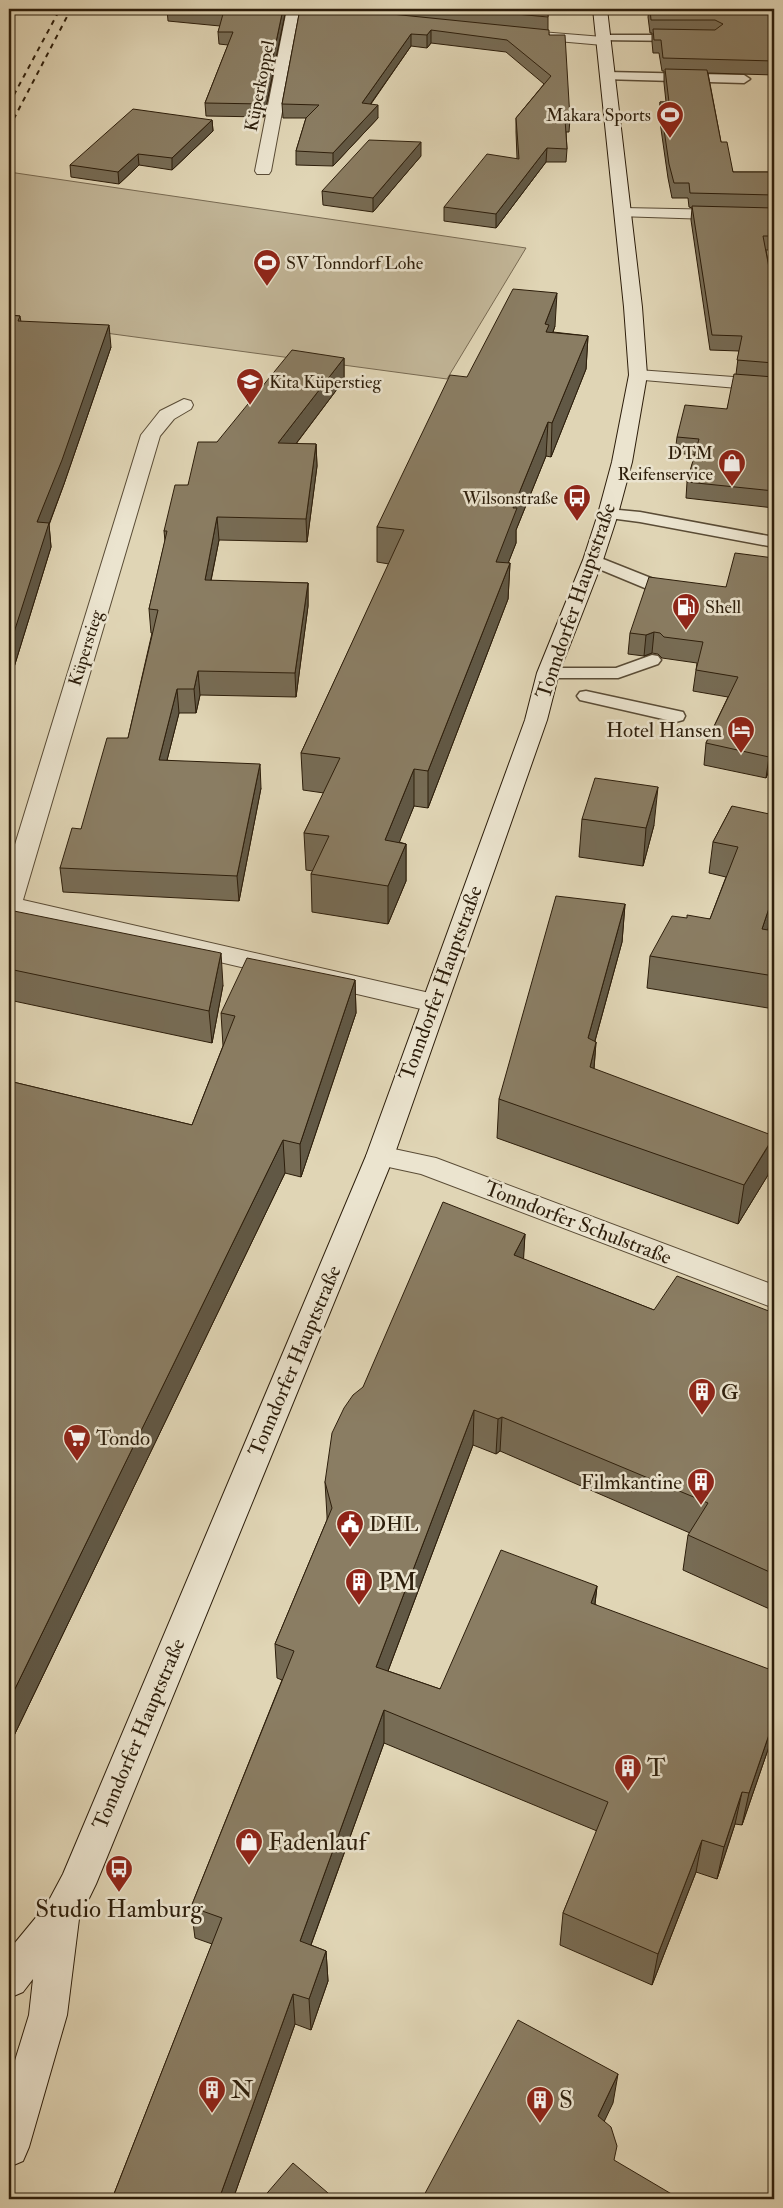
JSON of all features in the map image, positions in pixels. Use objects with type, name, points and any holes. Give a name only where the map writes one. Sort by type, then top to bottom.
[{"type":"main road","points":[[294,9],[351,16]]},
{"type":"main road","name":"Küperkoppel","points":[[263,171],[294,9]]},
{"type":"main road","name":"Tonndorfer Hauptstraße","points":[[9,1979],[60,1917],[80,1875],[380,1156],[536,720],[548,672],[593,560],[608,514],[622,462],[638,376],[633,307],[600,9]]},
{"type":"main road","points":[[515,33],[603,39]]},
{"type":"main road","points":[[623,213],[774,216]]},
{"type":"main road","points":[[638,376],[774,386]]},
{"type":"main road","name":"Küperstieg","points":[[184,405],[167,415],[151,435],[9,905],[434,1003]]},
{"type":"main road","name":"Tonndorfer Schulstraße","points":[[380,1156],[426,1165],[774,1297]]},
{"type":"main road","name":"Tonndorfer Hauptstraße","points":[[9,2147],[48,2015],[60,1917]]},
{"type":"lane","points":[[603,39],[695,38]]},
{"type":"lane","points":[[608,76],[744,79]]},
{"type":"lane","points":[[608,514],[640,517],[774,542]]},
{"type":"lane","points":[[593,560],[675,594]]},
{"type":"lane","points":[[548,672],[618,673],[652,660]]},
{"type":"lane","points":[[586,696],[676,716]]},
{"type":"shaded area","name":"SV Tonndorf Lohe","points":[[9,172],[526,248],[447,379],[9,320]]},
{"type":"building","points":[[171,9],[283,9],[263,104],[205,103],[233,32],[218,32],[223,14]]},
{"type":"building","points":[[300,9],[342,9],[549,30],[549,35],[565,35],[570,119],[565,119],[567,149],[547,148],[496,214],[444,207],[487,154],[519,159],[516,118],[551,76],[507,40],[431,30],[427,35],[411,34],[362,103],[378,105],[333,153],[296,151],[306,118],[319,105],[282,104]]},
{"type":"building","points":[[462,9],[548,9],[548,17]]},
{"type":"building","points":[[650,9],[774,9],[774,61],[663,58],[661,40],[654,40],[653,29],[715,30],[723,24],[715,20],[651,20]]},
{"type":"building","points":[[665,69],[707,70],[721,142],[727,142],[733,172],[774,172],[774,195],[690,193],[689,183],[674,183],[669,164],[660,102],[669,102]]},
{"type":"building","points":[[133,109],[212,120],[172,158],[138,154],[118,172],[70,165]]},
{"type":"building","points":[[369,140],[421,142],[373,198],[322,191]]},
{"type":"building","points":[[692,206],[774,208],[774,236],[763,236],[774,294],[774,363],[737,360],[742,336],[712,335]]},
{"type":"building","points":[[513,289],[557,293],[545,324],[549,325],[546,332],[588,336],[552,423],[548,422],[513,508],[517,508],[496,562],[510,563],[428,771],[414,769],[385,840],[406,844],[388,886],[311,874],[329,836],[304,833],[340,758],[301,753],[404,530],[377,527],[450,375],[467,377]]},
{"type":"building","points":[[9,315],[20,316],[18,321],[109,325],[62,460],[37,522],[49,523],[9,648]]},
{"type":"building","points":[[292,350],[344,358],[278,443],[316,444],[306,519],[217,517],[205,580],[308,583],[295,673],[198,671],[194,689],[177,689],[159,760],[260,764],[237,876],[60,868],[72,828],[81,829],[107,738],[128,738],[158,610],[149,609],[167,531],[164,531],[175,485],[188,485],[198,442],[217,442]]},
{"type":"building","points":[[734,374],[774,377],[774,491],[687,482],[699,439],[677,437],[685,405],[727,409]]},
{"type":"building","points":[[735,553],[774,558],[774,752],[771,752],[769,757],[706,743],[738,677],[696,670],[703,642],[664,637],[660,633],[654,632],[646,635],[630,633],[649,577],[726,587]]},
{"type":"building","points":[[595,778],[658,787],[646,828],[582,819]]},
{"type":"building","points":[[732,806],[774,815],[774,893],[762,929],[774,931],[774,976],[650,956],[672,916],[687,918],[687,915],[710,919],[738,847],[713,842]]},
{"type":"building","points":[[556,896],[625,904],[588,1038],[596,1042],[590,1067],[774,1136],[744,1185],[499,1099]]},
{"type":"building","points":[[9,910],[221,953],[209,1011],[9,969]]},
{"type":"building","name":"Tondo","points":[[247,958],[355,980],[300,1144],[283,1140],[9,1701],[9,1081],[192,1125],[235,1016],[221,1013]]},
{"type":"building","points":[[443,1202],[525,1234],[514,1255],[654,1310],[677,1276],[774,1313],[774,1574],[688,1535],[708,1503],[502,1417],[498,1419],[474,1410],[376,1667],[440,1689],[501,1550],[597,1586],[591,1603],[774,1671],[774,1720],[749,1793],[742,1792],[724,1847],[702,1840],[658,1954],[563,1913],[608,1802],[384,1710],[300,1941],[326,1951],[309,1999],[293,1994],[219,2199],[112,2199],[222,1918],[191,1907],[294,1651],[275,1644],[332,1508],[325,1482],[332,1433],[344,1408],[353,1395],[363,1387]]},
{"type":"building","name":"S","points":[[518,2020],[618,2074],[598,2116],[611,2127],[617,2146],[614,2160],[680,2199],[422,2199]]},
{"type":"building","points":[[293,2163],[335,2199],[262,2199]]},
{"type":"railway","points":[[9,104],[60,9]]},
{"type":"railway","points":[[9,128],[71,9]]},
{"type":"place","name":"Makara Sports","points":[[670,139]]},
{"type":"place","name":"SV Tonndorf Lohe","points":[[267,287]]},
{"type":"place","name":"Kita Küperstieg","points":[[250,406]]},
{"type":"place","name":"DTM Reifenservice","points":[[732,487]]},
{"type":"place","name":"Wilsonstraße","points":[[577,522]]},
{"type":"place","name":"Shell","points":[[686,631]]},
{"type":"place","name":"Hotel Hansen","points":[[741,754]]},
{"type":"place","name":"G","points":[[702,1416]]},
{"type":"place","name":"Tondo","points":[[77,1462]]},
{"type":"place","name":"Filmkantine","points":[[701,1506]]},
{"type":"place","name":"DHL","points":[[350,1548]]},
{"type":"place","name":"PM","points":[[359,1606]]},
{"type":"place","name":"T","points":[[628,1792]]},
{"type":"place","name":"Fadenlauf","points":[[249,1866]]},
{"type":"place","name":"Studio Hamburg","points":[[119,1893]]},
{"type":"place","name":"N","points":[[212,2114]]},
{"type":"place","name":"S","points":[[540,2124]]}]
